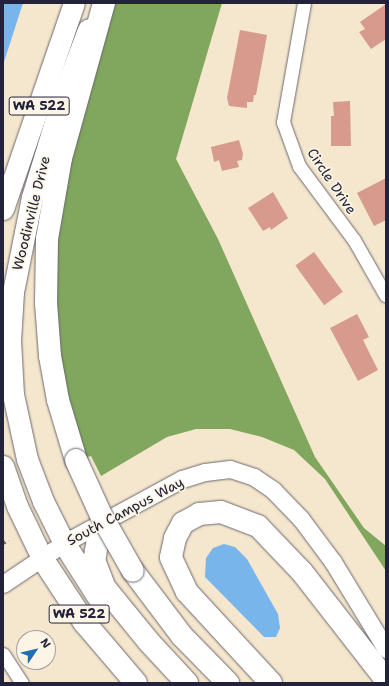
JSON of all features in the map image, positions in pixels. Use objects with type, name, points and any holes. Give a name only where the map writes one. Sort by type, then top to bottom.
[{"type":"highway","points":[[104,3],[61,158],[47,239],[46,303],[50,356],[58,400],[76,460],[101,515],[133,571],[182,636],[228,683]]},
{"type":"highway","points":[[271,683],[187,592],[172,557],[175,538],[183,523],[199,514],[220,512],[258,526],[302,572],[386,680]]},
{"type":"highway","points":[[101,522],[94,560],[105,588],[149,642],[187,683]]},
{"type":"highway","name":"WA 522","points":[[64,543],[110,614],[169,683]]},
{"type":"highway","name":"WA 522","points":[[42,558],[84,622],[136,683]]},
{"type":"main road","name":"Woodinville Drive","points":[[3,209],[74,3]]},
{"type":"main road","name":"Woodinville Drive","points":[[64,543],[40,494],[17,418],[13,394],[10,341],[13,292],[32,197],[63,96],[98,3]]},
{"type":"main road","name":"WA 522","points":[[3,466],[17,506],[42,558]]},
{"type":"street","name":"Circle Drive","points":[[304,3],[282,122],[299,166],[354,240],[386,296]]},
{"type":"street","name":"South Campus Way","points":[[3,584],[64,543],[182,479],[205,472],[230,469],[254,477],[273,490],[301,519],[333,562],[386,649]]},
{"type":"street","points":[[3,654],[22,683]]},
{"type":"path","points":[[3,543],[8,540]]},
{"type":"green space","points":[[104,3],[222,3],[176,159],[218,239],[315,457],[364,528],[386,546],[386,571],[325,479],[294,450],[262,437],[230,429],[196,429],[167,437],[101,476],[91,456],[76,460],[58,400],[47,239]]},
{"type":"water","points":[[3,3],[23,3],[3,65]]},
{"type":"water","points":[[224,544],[235,547],[247,559],[278,614],[280,628],[276,637],[264,637],[205,577],[206,558],[213,548]]},
{"type":"building","points":[[386,4],[386,39],[371,49],[359,32],[365,29],[360,22]]},
{"type":"building","points":[[240,30],[267,35],[256,95],[254,95],[253,102],[247,102],[247,108],[229,106],[227,98]]},
{"type":"building","points":[[350,101],[351,146],[331,146],[331,116],[334,116],[333,102]]},
{"type":"building","points":[[239,140],[243,154],[242,160],[237,161],[239,167],[222,171],[219,160],[214,162],[211,147]]},
{"type":"building","points":[[386,178],[386,220],[374,226],[357,193]]},
{"type":"building","points":[[273,192],[288,218],[271,230],[270,227],[263,231],[248,208]]},
{"type":"building","points":[[314,252],[343,292],[324,305],[295,266]]},
{"type":"building","points":[[357,314],[369,337],[363,340],[378,370],[358,381],[330,328]]}]
